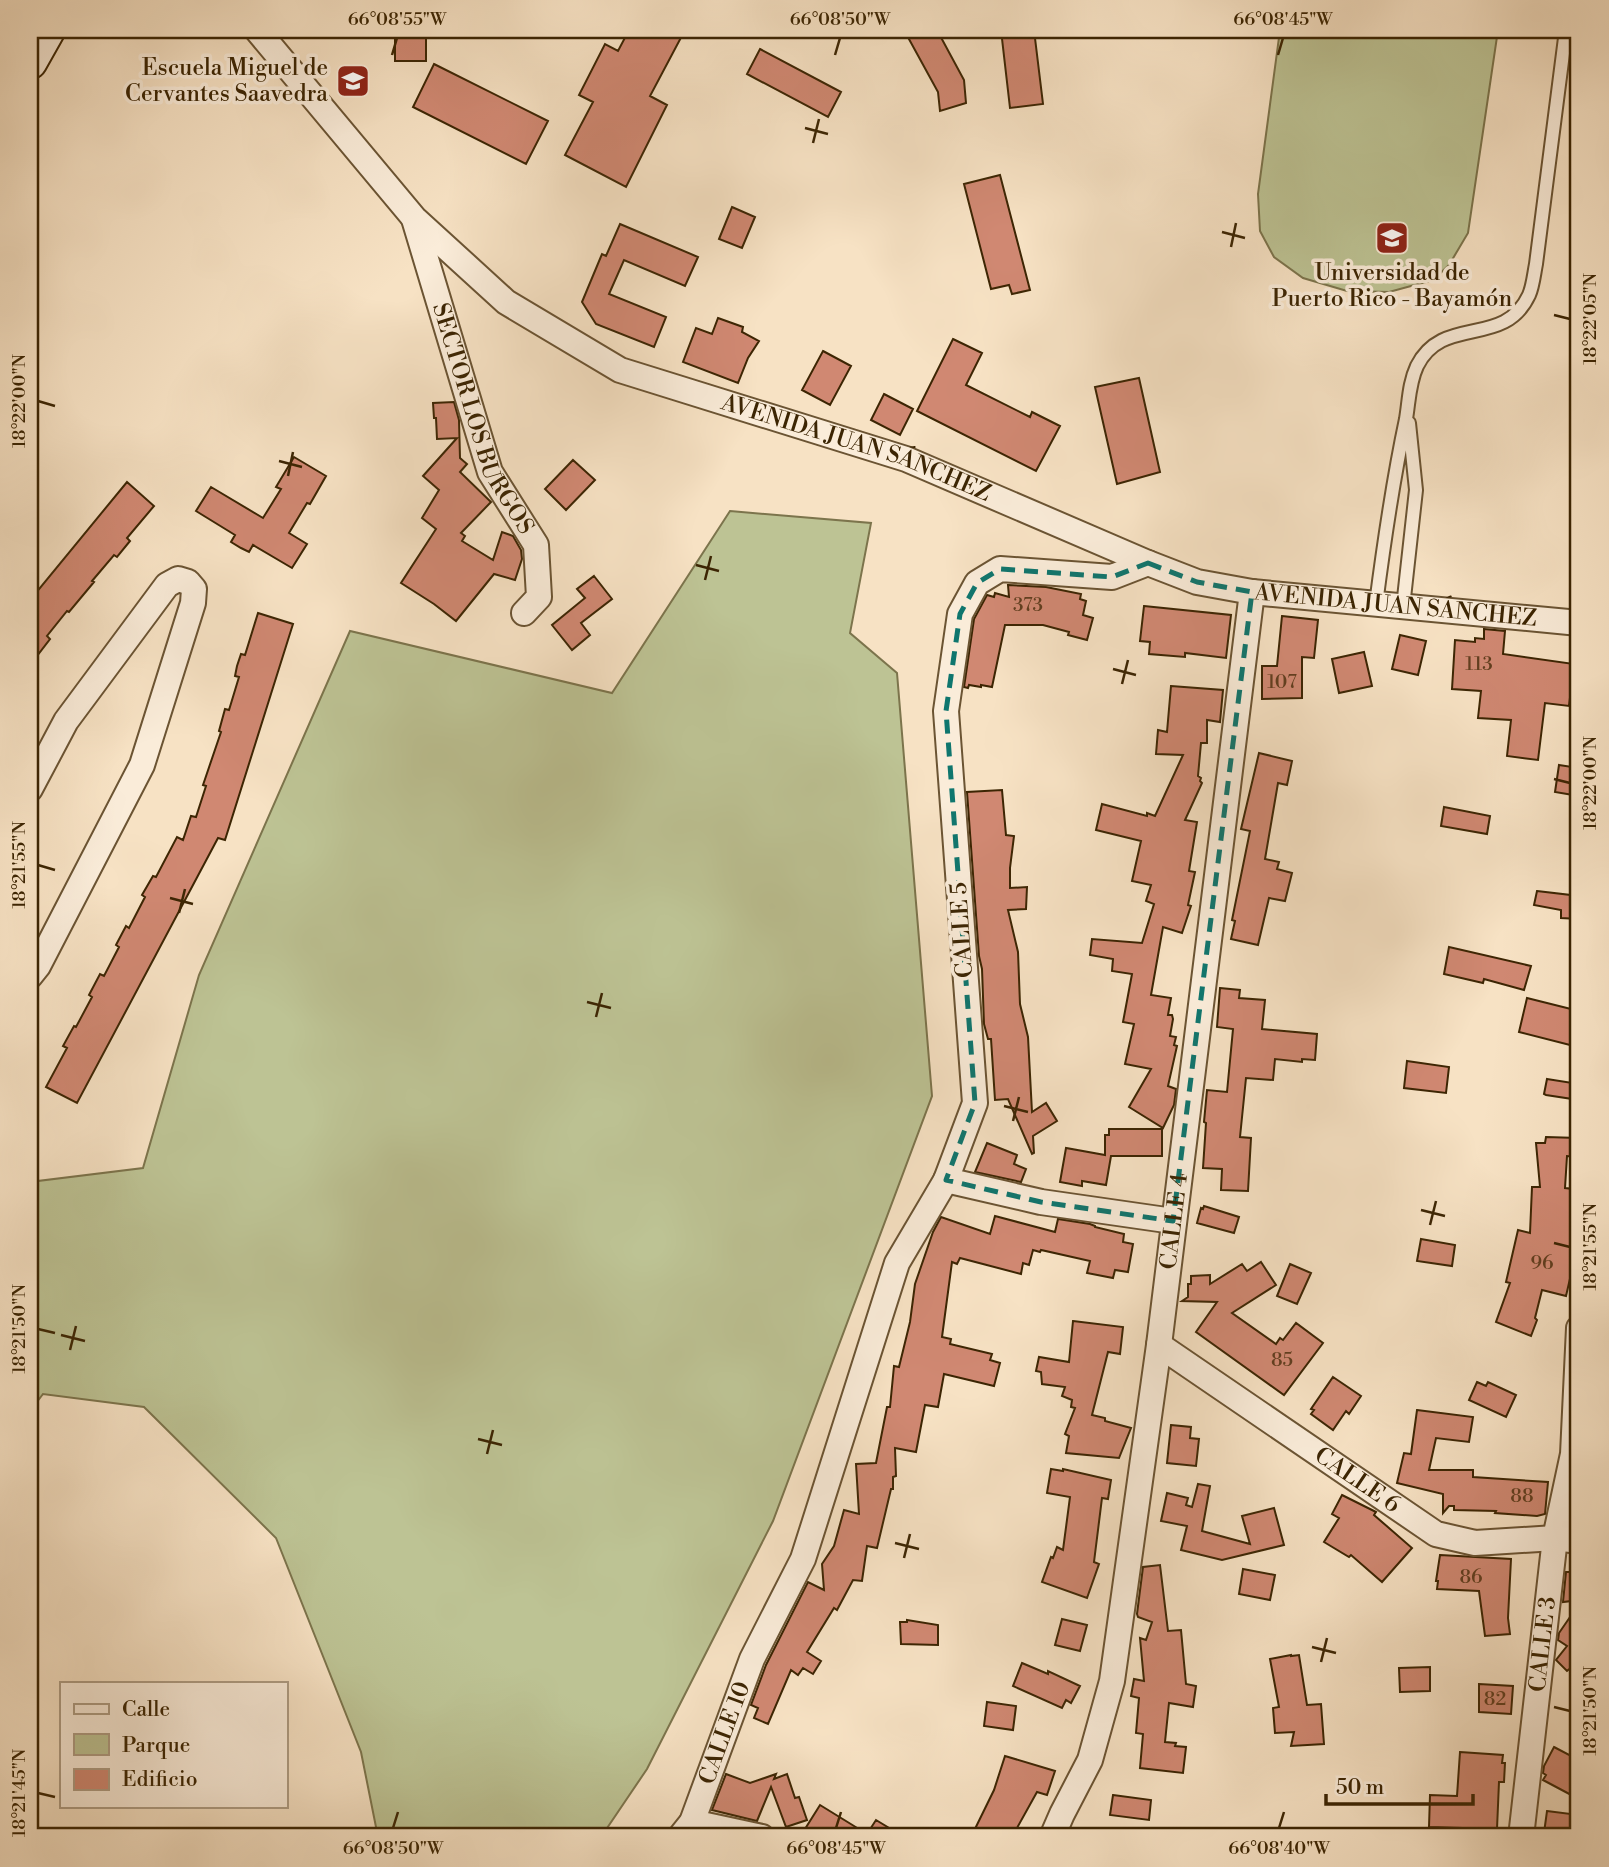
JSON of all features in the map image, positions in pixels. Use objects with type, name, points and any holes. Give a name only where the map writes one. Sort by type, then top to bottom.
[{"type":"main road","points":[[30,62],[48,30]]},
{"type":"street","name":"AVENIDA JUAN SÁNCHEZ","points":[[257,30],[414,218],[506,302],[620,370],[906,459],[1197,582],[1252,593],[1579,623]]},
{"type":"street","name":"SECTOR LOS BURGOS","points":[[414,218],[490,472],[536,545],[539,597],[524,613]]},
{"type":"street","name":"CALLE 5","points":[[843,1433],[897,1263],[946,1180],[975,1103],[946,711],[960,614],[977,583],[1000,569],[1112,577],[1148,563]]},
{"type":"street","points":[[30,789],[66,721],[167,585],[178,579],[188,582],[194,589],[193,603],[142,765],[32,968]]},
{"type":"street","name":"CALLE 4","points":[[1052,1837],[1090,1760],[1112,1681],[1159,1345],[1252,593]]},
{"type":"street","points":[[149,610],[160,618],[185,628]]},
{"type":"street","points":[[946,1180],[1041,1202],[1173,1221]]},
{"type":"street","name":"CALLE 3","points":[[1521,1837],[1567,1539],[1579,1328]]},
{"type":"street","name":"CALLE 6","points":[[1159,1345],[1436,1534],[1475,1543],[1567,1539]]},
{"type":"street","name":"CALLE 10","points":[[686,1830],[752,1659],[803,1559],[843,1433]]},
{"type":"street","points":[[686,1830],[762,1837]]},
{"type":"lane","points":[[1376,604],[1392,485],[1408,409],[1410,384],[1416,367],[1438,341],[1452,335],[1496,327],[1519,310],[1529,295],[1535,272],[1566,30]]},
{"type":"lane","points":[[1403,607],[1416,490],[1408,409]]},
{"type":"highlighted area","points":[[1148,563],[1197,582],[1252,592],[1173,1221],[1041,1202],[946,1180],[975,1103],[946,711],[960,614],[977,583],[1000,569],[1112,577]]},
{"type":"green space","points":[[1280,30],[1498,30],[1468,233],[1449,265],[1433,280],[1389,292],[1347,291],[1303,278],[1274,257],[1260,231],[1258,194]]},
{"type":"green space","points":[[730,511],[871,523],[850,633],[897,673],[932,1096],[773,1521],[647,1769],[601,1837],[376,1837],[361,1752],[276,1538],[144,1407],[43,1394],[30,1411],[30,1182],[143,1168],[199,975],[350,631],[612,693]]},
{"type":"building","points":[[395,30],[426,30],[426,61],[395,61]]},
{"type":"building","points":[[629,30],[685,30],[650,96],[667,105],[626,187],[565,155],[593,102],[579,95],[605,44],[618,51]]},
{"type":"building","points":[[904,30],[937,30],[964,80],[966,103],[940,111],[938,92]]},
{"type":"building","points":[[1001,30],[1034,30],[1043,104],[1010,108]]},
{"type":"building","points":[[760,49],[841,92],[828,117],[747,74]]},
{"type":"building","points":[[434,64],[548,121],[526,164],[413,107]]},
{"type":"building","points":[[1000,175],[1030,290],[1012,294],[1009,285],[991,289],[964,184]]},
{"type":"building","points":[[732,207],[755,217],[742,248],[719,239]]},
{"type":"building","points":[[620,224],[698,257],[685,286],[624,260],[609,294],[666,317],[654,347],[596,324],[582,302],[602,254],[606,256]]},
{"type":"building","points":[[718,318],[743,327],[742,332],[759,341],[748,358],[738,383],[683,362],[696,328],[712,334]]},
{"type":"building","points":[[953,339],[982,353],[966,385],[1030,417],[1032,412],[1060,426],[1036,471],[917,411]]},
{"type":"building","points":[[823,351],[851,366],[830,405],[802,390]]},
{"type":"building","points":[[1139,378],[1160,472],[1117,484],[1095,387]]},
{"type":"building","points":[[884,394],[913,409],[900,435],[871,420]]},
{"type":"building","points":[[454,402],[459,420],[460,458],[467,464],[460,472],[491,502],[461,533],[465,536],[462,541],[493,560],[502,532],[513,536],[521,550],[522,559],[515,580],[494,574],[456,621],[401,583],[436,529],[422,518],[439,490],[423,476],[457,438],[437,439],[433,403]]},
{"type":"building","points":[[294,457],[326,476],[289,533],[307,544],[292,568],[253,545],[249,552],[241,548],[231,542],[235,535],[196,511],[211,487],[263,518],[281,489],[276,487]]},
{"type":"building","points":[[573,460],[595,480],[566,510],[545,489]]},
{"type":"building","points":[[127,482],[154,506],[127,538],[130,541],[117,557],[114,555],[47,636],[50,639],[30,665],[30,600]]},
{"type":"building","points":[[594,576],[612,599],[581,623],[590,635],[572,650],[552,625],[585,598],[577,589]]},
{"type":"building","points":[[1008,585],[1046,587],[1081,594],[1080,599],[1086,601],[1083,615],[1093,618],[1087,640],[1043,625],[1005,625],[992,687],[964,687],[974,619],[987,595],[994,597],[995,593],[1009,597]]},
{"type":"building","points":[[1144,606],[1231,615],[1226,658],[1185,653],[1185,657],[1149,654],[1150,642],[1140,641]]},
{"type":"building","points":[[258,613],[293,624],[225,840],[218,838],[77,1103],[46,1087],[67,1048],[63,1046],[92,997],[89,995],[100,974],[104,976],[119,947],[116,945],[126,926],[129,928],[145,897],[142,895],[153,876],[156,877],[177,837],[183,840],[191,816],[196,817],[206,786],[203,785],[221,732],[219,731],[225,709],[229,710],[239,677],[235,676],[237,666],[241,654],[245,655]]},
{"type":"building","points":[[1282,616],[1318,620],[1314,658],[1302,657],[1302,698],[1262,699],[1262,666],[1277,666]]},
{"type":"building","points":[[1484,629],[1505,631],[1503,654],[1574,664],[1569,706],[1545,703],[1538,760],[1507,756],[1511,720],[1478,718],[1481,691],[1452,689],[1455,640],[1475,642],[1475,638],[1484,639]]},
{"type":"building","points":[[1400,635],[1426,641],[1418,675],[1392,669]]},
{"type":"building","points":[[1364,652],[1372,686],[1339,693],[1332,659]]},
{"type":"building","points":[[1171,686],[1223,690],[1220,722],[1207,720],[1207,743],[1201,743],[1198,776],[1202,783],[1185,820],[1197,822],[1189,871],[1195,872],[1188,905],[1191,906],[1182,933],[1163,927],[1151,995],[1171,998],[1168,1015],[1172,1015],[1173,1019],[1170,1036],[1176,1037],[1174,1045],[1177,1046],[1168,1086],[1176,1089],[1174,1105],[1163,1128],[1129,1107],[1151,1069],[1125,1064],[1134,1024],[1123,1022],[1132,974],[1112,971],[1113,959],[1090,955],[1092,939],[1142,943],[1154,904],[1146,901],[1151,885],[1132,881],[1141,841],[1096,830],[1102,804],[1155,816],[1183,755],[1156,754],[1158,730],[1167,732]]},
{"type":"building","points":[[1259,753],[1292,761],[1287,785],[1278,783],[1265,859],[1279,862],[1277,869],[1292,873],[1285,901],[1269,898],[1258,945],[1231,939],[1235,921],[1232,920],[1250,831],[1241,829]]},
{"type":"building","points":[[1559,765],[1579,768],[1579,796],[1555,792]]},
{"type":"building","points":[[1002,790],[1006,835],[1014,836],[1010,888],[1027,887],[1026,909],[1008,910],[1018,952],[1020,1004],[1028,1037],[1032,1112],[1046,1103],[1057,1121],[1033,1136],[1032,1154],[1008,1099],[995,1100],[991,1039],[988,1039],[984,1024],[967,792]]},
{"type":"building","points":[[1444,807],[1490,816],[1487,834],[1441,826]]},
{"type":"building","points":[[1537,891],[1579,896],[1579,919],[1561,918],[1561,910],[1534,905]]},
{"type":"building","points":[[1449,947],[1531,966],[1524,990],[1484,979],[1483,983],[1444,974]]},
{"type":"building","points":[[1220,988],[1240,990],[1239,998],[1265,1000],[1262,1029],[1317,1034],[1315,1060],[1302,1059],[1302,1062],[1275,1059],[1273,1080],[1246,1078],[1240,1137],[1251,1138],[1248,1191],[1221,1190],[1222,1169],[1203,1168],[1207,1090],[1227,1092],[1233,1029],[1217,1027]]},
{"type":"building","points":[[1527,998],[1575,1010],[1570,1045],[1519,1032]]},
{"type":"building","points":[[1407,1061],[1449,1067],[1446,1093],[1404,1088]]},
{"type":"building","points":[[1547,1079],[1579,1084],[1579,1100],[1544,1094]]},
{"type":"building","points":[[1109,1129],[1162,1129],[1162,1156],[1111,1156],[1106,1185],[1082,1181],[1082,1186],[1060,1182],[1066,1148],[1105,1155],[1105,1135],[1109,1135]]},
{"type":"building","points":[[1546,1137],[1578,1138],[1577,1157],[1567,1156],[1565,1188],[1574,1189],[1573,1242],[1578,1244],[1566,1296],[1542,1290],[1535,1318],[1537,1320],[1531,1336],[1496,1322],[1510,1283],[1506,1282],[1518,1230],[1530,1233],[1532,1187],[1540,1187],[1536,1143],[1545,1143]]},
{"type":"building","points":[[987,1143],[1017,1155],[1014,1164],[1026,1169],[1021,1182],[975,1172]]},
{"type":"building","points":[[1204,1206],[1239,1217],[1234,1233],[1197,1223]]},
{"type":"building","points":[[995,1216],[1055,1232],[1058,1219],[1090,1224],[1124,1234],[1123,1242],[1133,1244],[1128,1272],[1115,1270],[1113,1278],[1087,1273],[1090,1261],[1041,1250],[1033,1250],[1029,1265],[1023,1263],[1021,1274],[960,1258],[957,1264],[952,1262],[942,1337],[951,1339],[950,1344],[992,1354],[990,1360],[1000,1363],[994,1386],[944,1374],[938,1407],[925,1405],[916,1452],[895,1448],[896,1476],[893,1477],[893,1489],[877,1548],[867,1546],[862,1581],[853,1580],[837,1610],[834,1608],[807,1652],[821,1661],[813,1674],[803,1668],[798,1675],[791,1670],[768,1724],[754,1718],[758,1708],[751,1705],[766,1665],[808,1582],[824,1590],[822,1564],[834,1546],[844,1510],[859,1514],[856,1464],[876,1463],[887,1407],[890,1407],[894,1366],[899,1367],[910,1322],[915,1284],[933,1232],[941,1217],[990,1234]]},
{"type":"building","points":[[1421,1239],[1455,1245],[1452,1266],[1417,1261]]},
{"type":"building","points":[[1261,1262],[1276,1285],[1232,1313],[1276,1344],[1280,1338],[1283,1340],[1296,1323],[1323,1343],[1284,1395],[1196,1332],[1217,1302],[1182,1301],[1188,1297],[1191,1276],[1210,1275],[1210,1284],[1242,1264],[1247,1271]]},
{"type":"building","points":[[1290,1264],[1311,1273],[1297,1304],[1277,1296]]},
{"type":"building","points":[[1073,1321],[1123,1327],[1120,1354],[1108,1352],[1092,1415],[1131,1428],[1119,1458],[1066,1453],[1069,1436],[1065,1434],[1075,1408],[1071,1407],[1072,1400],[1062,1396],[1065,1387],[1042,1384],[1041,1372],[1036,1371],[1039,1357],[1069,1362]]},
{"type":"building","points":[[1333,1377],[1361,1396],[1349,1414],[1346,1411],[1333,1430],[1311,1414],[1314,1410],[1311,1409]]},
{"type":"building","points":[[1477,1382],[1486,1386],[1488,1382],[1516,1395],[1506,1417],[1469,1400]]},
{"type":"building","points":[[1417,1410],[1473,1417],[1469,1442],[1436,1438],[1429,1470],[1473,1470],[1473,1477],[1548,1482],[1545,1514],[1537,1516],[1454,1510],[1454,1506],[1449,1506],[1443,1513],[1443,1494],[1397,1483],[1404,1453],[1411,1454]]},
{"type":"building","points":[[1171,1425],[1191,1427],[1190,1438],[1199,1439],[1196,1466],[1167,1463]]},
{"type":"building","points":[[1051,1469],[1063,1469],[1111,1480],[1108,1499],[1102,1498],[1094,1562],[1099,1564],[1087,1598],[1042,1582],[1057,1547],[1063,1550],[1070,1497],[1047,1493]]},
{"type":"building","points":[[1198,1484],[1210,1486],[1202,1531],[1250,1544],[1242,1516],[1274,1508],[1284,1545],[1222,1560],[1181,1550],[1187,1526],[1161,1521],[1167,1493],[1188,1498],[1186,1505],[1192,1507]]},
{"type":"building","points":[[1342,1495],[1376,1512],[1374,1515],[1412,1548],[1382,1582],[1351,1555],[1349,1557],[1324,1542],[1339,1518],[1332,1514]]},
{"type":"building","points":[[1440,1555],[1511,1559],[1508,1618],[1510,1634],[1485,1636],[1479,1591],[1437,1589]]},
{"type":"building","points":[[1160,1565],[1168,1631],[1181,1630],[1186,1684],[1196,1686],[1193,1707],[1169,1703],[1165,1742],[1186,1747],[1183,1773],[1140,1768],[1143,1734],[1136,1733],[1139,1698],[1131,1696],[1134,1679],[1144,1681],[1140,1638],[1146,1640],[1152,1622],[1138,1617],[1137,1614],[1143,1567]]},
{"type":"building","points":[[1243,1569],[1275,1575],[1270,1600],[1239,1594]]},
{"type":"building","points":[[1566,1572],[1579,1572],[1579,1600],[1563,1602]]},
{"type":"building","points":[[1579,1604],[1579,1661],[1567,1671],[1556,1660],[1567,1646],[1558,1640],[1559,1633]]},
{"type":"building","points":[[1062,1619],[1087,1625],[1080,1651],[1055,1645]]},
{"type":"building","points":[[907,1620],[938,1625],[938,1645],[901,1644],[900,1622]]},
{"type":"building","points":[[1299,1655],[1307,1705],[1321,1704],[1324,1744],[1291,1746],[1294,1732],[1275,1733],[1273,1708],[1279,1707],[1270,1659]]},
{"type":"building","points":[[1022,1663],[1048,1674],[1048,1671],[1080,1686],[1071,1703],[1066,1700],[1062,1708],[1013,1686]]},
{"type":"building","points":[[1430,1667],[1430,1691],[1400,1692],[1399,1668]]},
{"type":"building","points":[[1479,1684],[1513,1686],[1511,1714],[1479,1712]]},
{"type":"building","points":[[987,1702],[1016,1706],[1013,1730],[984,1726]]},
{"type":"building","points":[[1554,1747],[1579,1760],[1579,1788],[1575,1797],[1543,1780],[1546,1775],[1543,1773],[1544,1766]]},
{"type":"building","points":[[1460,1752],[1503,1755],[1504,1782],[1499,1782],[1497,1829],[1429,1827],[1430,1795],[1457,1796]]},
{"type":"building","points":[[1005,1756],[1055,1771],[1047,1795],[1037,1792],[1012,1837],[971,1837],[994,1790]]},
{"type":"building","points":[[726,1774],[750,1783],[776,1774],[774,1779],[787,1774],[795,1798],[799,1797],[807,1820],[786,1827],[771,1787],[757,1821],[712,1810]]},
{"type":"building","points":[[1113,1795],[1151,1800],[1149,1820],[1110,1815]]},
{"type":"building","points":[[820,1805],[867,1834],[876,1820],[904,1837],[818,1837],[805,1829]]},
{"type":"building","points":[[1547,1811],[1579,1815],[1577,1837],[1544,1833]]},
{"type":"place","name":"Escuela Miguel de Cervantes Saavedra","points":[[353,81]]},
{"type":"place","name":"Universidad de Puerto Rico - Bayamón","points":[[1392,238]]}]
